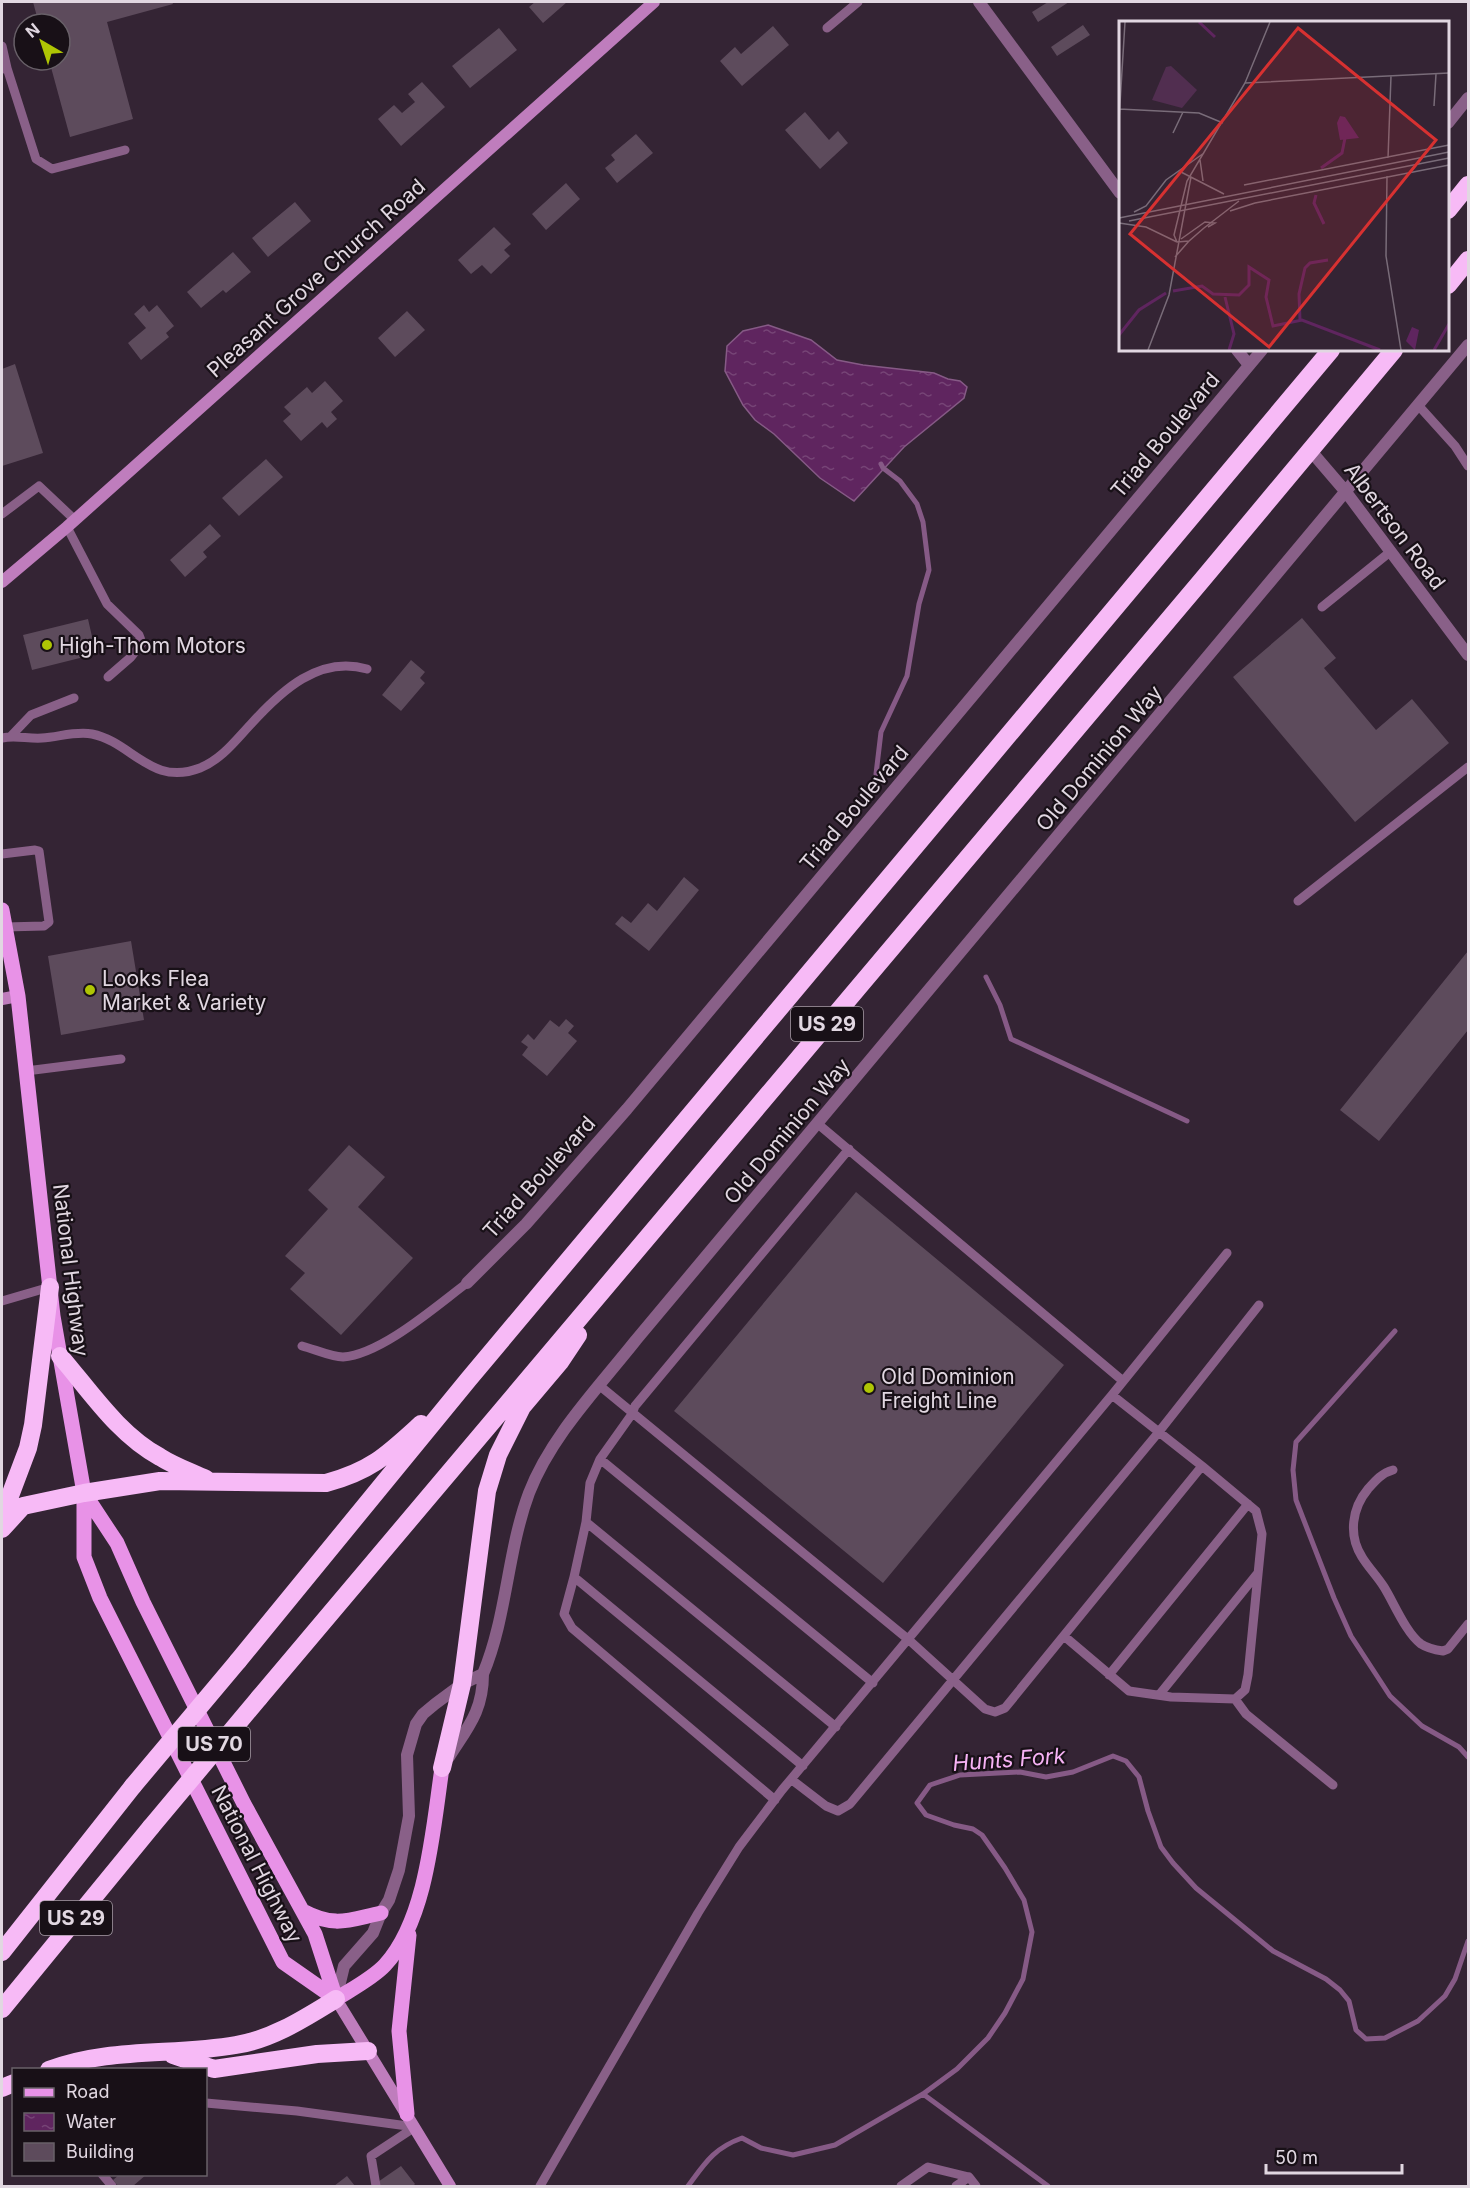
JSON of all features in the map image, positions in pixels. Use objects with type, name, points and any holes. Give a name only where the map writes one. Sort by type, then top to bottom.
[{"type":"highway","points":[[1449,209],[1468,185]]},
{"type":"highway","points":[[1449,284],[1468,260]]},
{"type":"highway","name":"US 29","points":[[2,1952],[133,1786],[468,1380],[1330,351]]},
{"type":"highway","name":"US 29","points":[[2,2009],[259,1698],[1393,351]]},
{"type":"highway","points":[[442,1768],[462,1684],[487,1491],[498,1455],[522,1407],[560,1362],[651,1233]]},
{"type":"highway","points":[[2,1517],[28,1448],[33,1425],[50,1287]]},
{"type":"highway","points":[[60,1356],[115,1422],[137,1442],[159,1457],[213,1482]]},
{"type":"highway","points":[[2,1529],[22,1506],[160,1481],[326,1484],[369,1467],[468,1380]]},
{"type":"highway","points":[[54,2068],[63,2064],[108,2056],[166,2053],[238,2045],[288,2028],[336,1999]]},
{"type":"highway","points":[[166,2053],[214,2069],[317,2054],[368,2051]]},
{"type":"main road","name":"National Highway","points":[[2,910],[4,931],[18,996],[50,1287],[84,1493],[84,1557],[104,1608],[283,1962],[336,1999]]},
{"type":"main road","name":"National Highway","points":[[84,1493],[117,1543],[143,1602],[244,1804],[315,1934],[336,1999]]},
{"type":"main road","points":[[336,1999],[384,1966],[398,1947],[411,1922],[428,1866],[442,1768]]},
{"type":"main road","points":[[302,1911],[319,1920],[342,1922],[381,1913]]},
{"type":"main road","points":[[411,1922],[399,2031],[411,2121]]},
{"type":"street","name":"Pleasant Grove Church Road","points":[[2,582],[71,524],[654,2]]},
{"type":"street","points":[[979,2],[1119,192]]},
{"type":"street","points":[[1449,122],[1468,98]]},
{"type":"street","name":"Old Dominion Way","points":[[442,1768],[479,1709],[483,1693],[483,1674],[492,1652],[516,1534],[529,1492],[564,1430],[1468,345]]},
{"type":"street","points":[[1238,351],[1248,365]]},
{"type":"street","name":"Triad Boulevard","points":[[467,1283],[526,1224],[627,1109],[1261,351]]},
{"type":"street","name":"Albertson Road","points":[[1310,450],[1346,492],[1468,656]]},
{"type":"street","points":[[2,999],[18,996]]},
{"type":"street","points":[[336,1999],[344,1966],[373,1933],[389,1900],[399,1870],[409,1816],[407,1755],[410,1740],[423,1714],[462,1684],[483,1674]]},
{"type":"street","name":"National Highway","points":[[336,1999],[450,2187]]},
{"type":"lane","points":[[827,28],[858,2]]},
{"type":"lane","points":[[2,46],[4,69],[36,159],[52,169],[125,150]]},
{"type":"lane","points":[[1419,405],[1455,446],[1468,466]]},
{"type":"lane","points":[[2,514],[39,486],[71,524],[108,604],[139,635],[142,643],[131,657],[108,677]]},
{"type":"lane","points":[[1322,607],[1390,552]]},
{"type":"lane","points":[[6,736],[41,739],[75,734],[93,735],[114,744],[158,770],[177,773],[199,768],[222,756],[261,713],[288,688],[313,672],[338,665],[367,669]]},
{"type":"lane","points":[[6,736],[31,715],[74,698]]},
{"type":"lane","points":[[1299,901],[1468,766]]},
{"type":"lane","points":[[2,854],[39,851],[49,922],[44,926],[4,931]]},
{"type":"lane","points":[[26,1071],[122,1059]]},
{"type":"lane","points":[[818,1125],[1123,1381]]},
{"type":"lane","points":[[775,1800],[572,1628],[564,1614],[586,1522],[590,1483],[600,1459],[632,1414],[635,1406],[849,1149]]},
{"type":"lane","points":[[540,2187],[698,1912],[739,1846],[1227,1253]]},
{"type":"lane","points":[[302,1346],[341,1357],[373,1349],[419,1319],[467,1283]]},
{"type":"lane","points":[[2,1301],[50,1287]]},
{"type":"lane","points":[[792,1780],[826,1806],[838,1811],[850,1804],[1158,1433],[1258,1305]]},
{"type":"lane","points":[[600,1386],[909,1640],[985,1708],[995,1712],[1005,1708],[1202,1466]]},
{"type":"lane","points":[[1064,1636],[1129,1691],[1214,1700],[1235,1699],[1245,1690],[1262,1534],[1256,1511],[1112,1395]]},
{"type":"lane","points":[[600,1459],[873,1683]]},
{"type":"lane","points":[[1393,1470],[1385,1472],[1374,1482],[1356,1509],[1353,1522],[1356,1545],[1361,1557],[1383,1586],[1414,1638],[1423,1645],[1443,1651],[1448,1649],[1468,1624]]},
{"type":"lane","points":[[1109,1675],[1248,1504]]},
{"type":"lane","points":[[586,1522],[836,1727]]},
{"type":"lane","points":[[1159,1695],[1257,1574]]},
{"type":"lane","points":[[574,1577],[803,1766]]},
{"type":"lane","points":[[1235,1699],[1246,1714],[1333,1785]]},
{"type":"lane","points":[[207,2103],[411,2121]]},
{"type":"lane","points":[[376,2187],[370,2156],[411,2121]]},
{"type":"lane","points":[[901,2187],[928,2167],[969,2177],[976,2187]]},
{"type":"lane","points":[[956,2187],[969,2177]]},
{"type":"water","points":[[768,325],[811,340],[837,360],[934,373],[960,381],[967,387],[964,398],[904,447],[854,501],[820,478],[774,434],[755,420],[743,405],[725,371],[727,346],[743,331]]},
{"type":"building","points":[[33,2],[172,2],[173,4],[107,22],[133,119],[70,137],[52,72],[72,72],[72,12],[36,12]]},
{"type":"building","points":[[535,2],[567,2],[543,23],[529,7]]},
{"type":"building","points":[[1048,2],[1069,2],[1038,22],[1032,12]]},
{"type":"building","points":[[1083,25],[1090,35],[1057,56],[1051,47]]},
{"type":"building","points":[[773,26],[789,45],[742,86],[720,61],[735,47],[741,54]]},
{"type":"building","points":[[499,28],[517,50],[470,88],[452,66]]},
{"type":"building","points":[[422,82],[445,107],[401,146],[378,119],[394,105],[402,113],[415,102],[408,94]]},
{"type":"building","points":[[805,112],[829,140],[838,131],[848,143],[820,169],[785,130]]},
{"type":"building","points":[[636,134],[653,153],[617,183],[605,168],[615,160],[611,155]]},
{"type":"building","points":[[566,183],[580,199],[546,230],[532,214]]},
{"type":"building","points":[[295,202],[311,221],[268,257],[252,238]]},
{"type":"building","points":[[494,227],[511,244],[504,250],[510,256],[491,274],[482,265],[471,274],[458,260]]},
{"type":"building","points":[[233,252],[251,272],[226,293],[223,290],[201,308],[187,292]]},
{"type":"building","points":[[144,305],[149,312],[157,305],[174,326],[166,333],[169,337],[141,360],[128,343],[146,328],[134,314]]},
{"type":"building","points":[[407,311],[425,330],[395,357],[378,338]]},
{"type":"building","points":[[15,364],[43,453],[2,466],[2,369]]},
{"type":"building","points":[[325,381],[343,401],[331,412],[337,419],[327,428],[322,422],[301,441],[283,421],[291,414],[284,407],[307,387],[312,393]]},
{"type":"building","points":[[266,459],[283,477],[239,516],[222,498]]},
{"type":"building","points":[[210,524],[221,536],[203,552],[207,557],[185,577],[170,560]]},
{"type":"building","points":[[1302,618],[1336,658],[1324,668],[1376,730],[1412,699],[1449,743],[1355,822],[1233,677]]},
{"type":"building","points":[[88,619],[96,654],[32,670],[23,635]]},
{"type":"building","points":[[411,660],[425,672],[420,678],[425,683],[401,711],[382,695]]},
{"type":"building","points":[[684,877],[699,890],[649,951],[615,924],[622,916],[631,923],[648,903],[657,911]]},
{"type":"building","points":[[131,941],[144,1020],[61,1035],[48,956]]},
{"type":"building","points":[[1468,951],[1468,1030],[1379,1141],[1340,1110]]},
{"type":"building","points":[[566,1019],[574,1026],[568,1033],[577,1041],[547,1076],[522,1055],[528,1047],[521,1042],[528,1034],[534,1040],[550,1020],[559,1027]]},
{"type":"building","points":[[349,1145],[385,1177],[358,1207],[413,1258],[341,1335],[290,1289],[305,1273],[285,1256],[328,1209],[308,1190]]},
{"type":"building","name":"Old Dominion Freight Line","points":[[856,1192],[1064,1365],[883,1583],[674,1411]]},
{"type":"building","points":[[401,2166],[415,2184],[413,2186],[372,2186]]},
{"type":"building","points":[[118,2176],[145,2176],[133,2186],[118,2186],[113,2180]]},
{"type":"building","points":[[347,2176],[355,2186],[334,2186]]},
{"type":"waterway","points":[[876,774],[881,732],[907,676],[919,604],[929,570],[923,522],[917,504],[900,481],[881,464]]},
{"type":"waterway","points":[[986,977],[1000,1005],[1011,1039],[1187,1121]]},
{"type":"waterway","points":[[1395,1331],[1296,1442],[1293,1470],[1296,1500],[1351,1636],[1390,1696],[1422,1726],[1459,1747],[1468,1757]]},
{"type":"waterway","name":"Hunts Fork","points":[[688,2186],[705,2163],[717,2152],[724,2146],[742,2138],[761,2148],[793,2155],[835,2145],[923,2094],[957,2069],[988,2038],[1005,2013],[1023,1979],[1032,1932],[1024,1900],[982,1835],[973,1829],[926,1815],[917,1803],[930,1785],[960,1775],[1020,1772],[1046,1777],[1073,1772],[1113,1756],[1126,1761],[1139,1777],[1161,1847],[1173,1863],[1196,1888],[1273,1951],[1326,1979],[1340,1990],[1349,2001],[1356,2030],[1366,2039],[1385,2038],[1418,2021],[1445,1996],[1455,1979],[1468,1941]]},
{"type":"waterway","points":[[923,2094],[1048,2186]]},
{"type":"place","name":"High-Thom Motors","points":[[47,645]]},
{"type":"place","name":"Looks Flea Market & Variety","points":[[90,990]]},
{"type":"place","name":"Old Dominion Freight Line","points":[[869,1388]]}]
